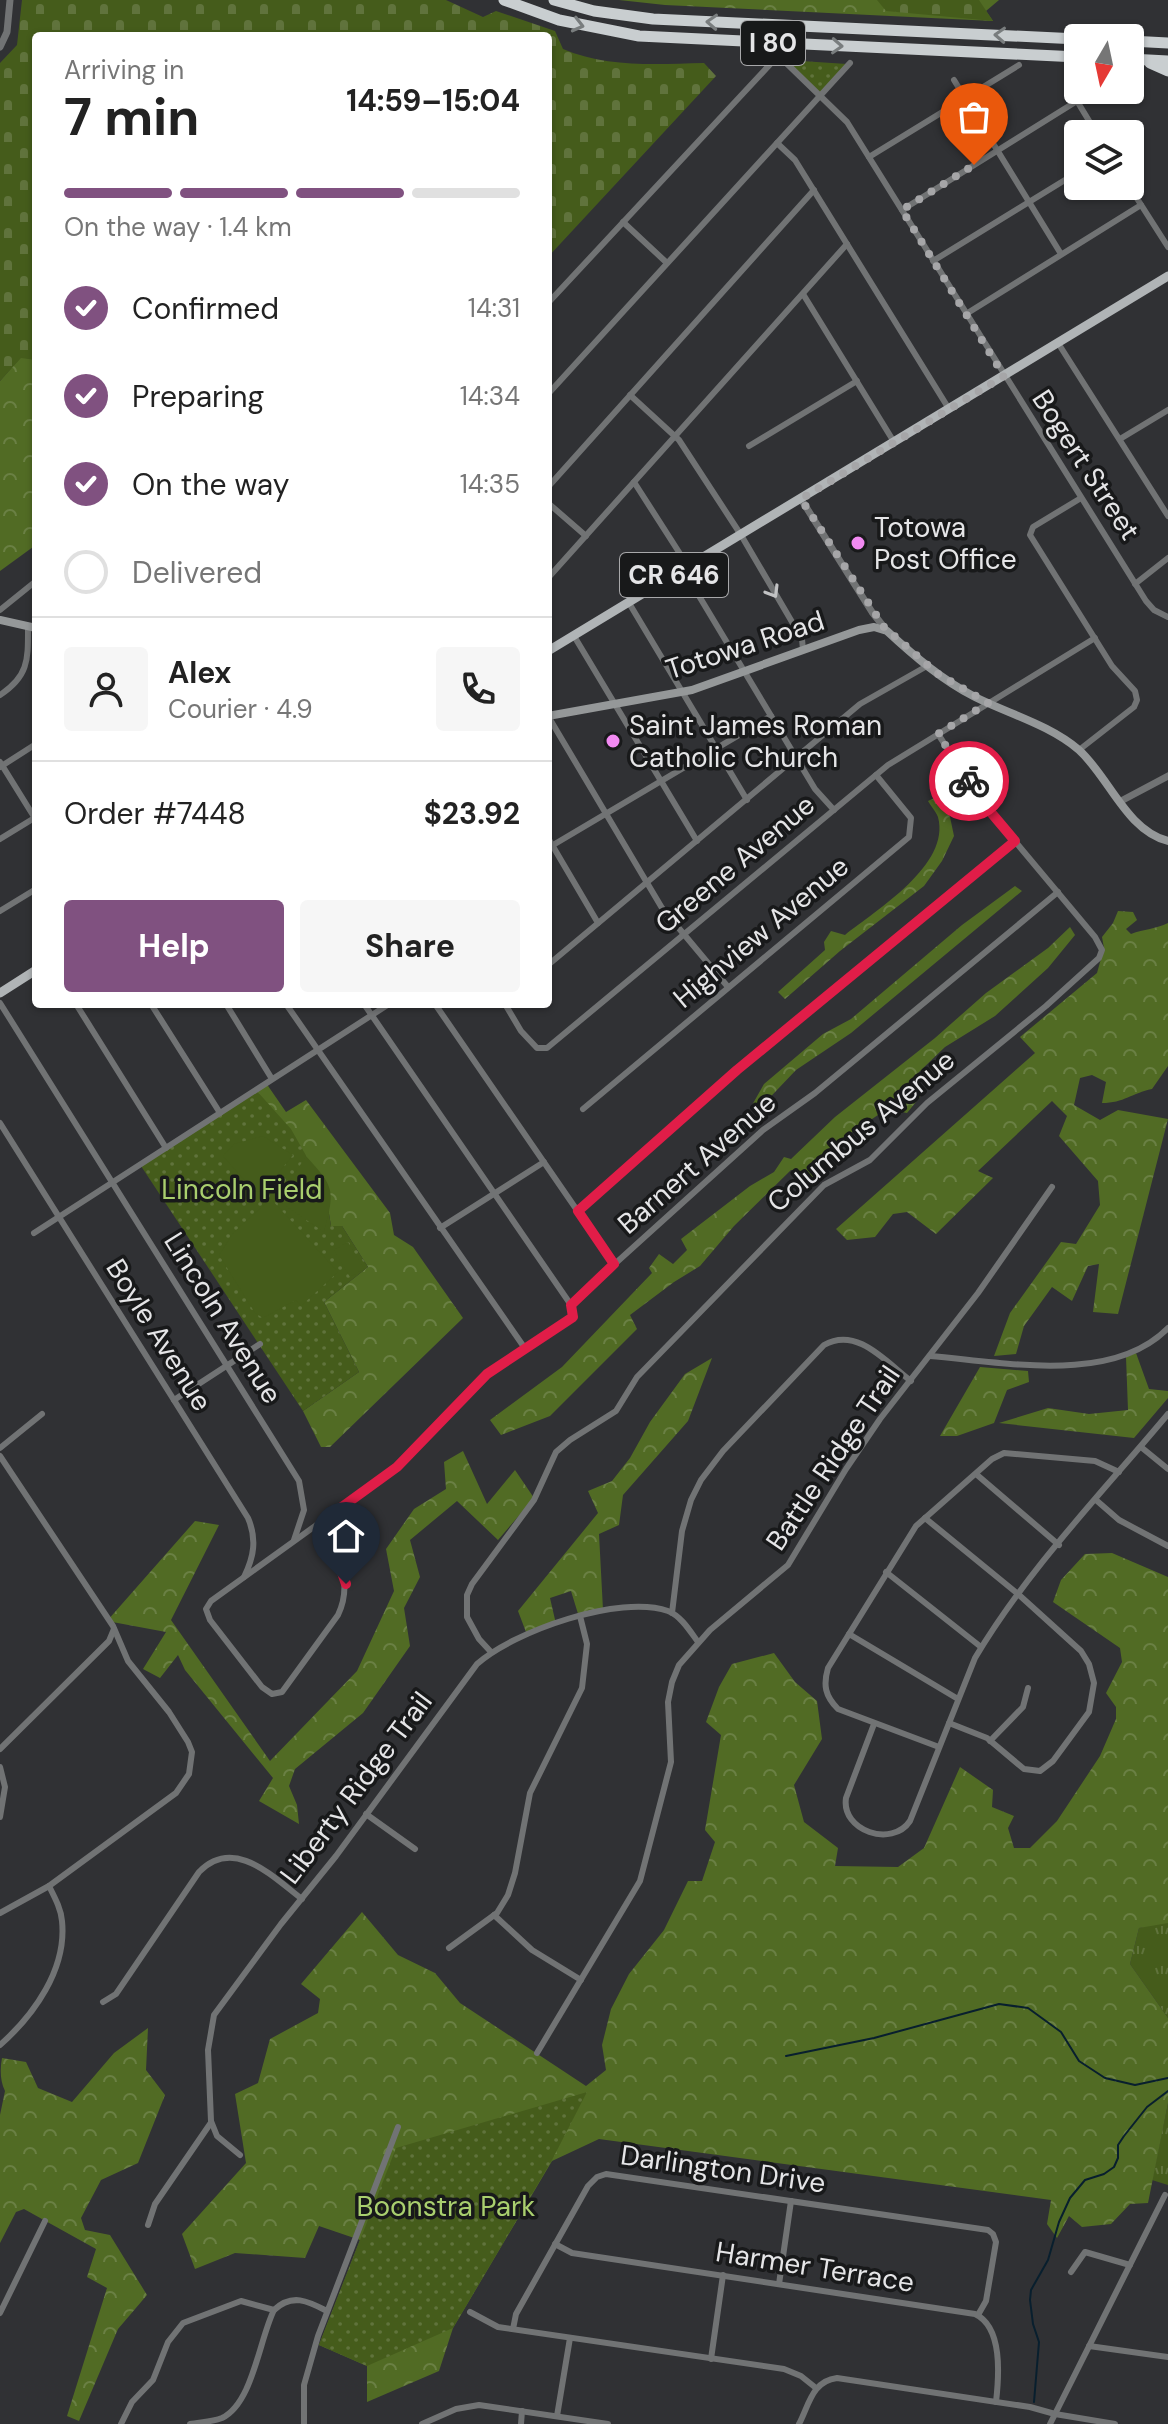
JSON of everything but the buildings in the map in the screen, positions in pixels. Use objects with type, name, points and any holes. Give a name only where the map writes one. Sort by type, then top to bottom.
[{"type":"highway","name":"I 80","points":[[504,0],[569,23],[639,36],[1064,56]]},
{"type":"highway","name":"I 80","points":[[554,0],[594,11],[653,19],[1064,38]]},
{"type":"highway","points":[[1144,42],[1168,43]]},
{"type":"highway","points":[[1144,60],[1168,61]]},
{"type":"highway","points":[[1144,63],[1168,71]]},
{"type":"main road","name":"CR 646","points":[[552,649],[1168,276]]},
{"type":"main road","points":[[0,620],[32,628]]},
{"type":"main road","name":"Totowa Road","points":[[552,715],[683,692],[866,628],[887,631]]},
{"type":"main road","points":[[887,631],[953,685],[1063,737],[1079,750],[1144,829],[1168,841]]},
{"type":"main road","points":[[0,993],[32,973]]},
{"type":"street","points":[[0,47],[7,32],[10,0]]},
{"type":"street","name":"Bogert Street","points":[[623,222],[779,58],[843,117],[1135,584],[1150,606],[1168,617]]},
{"type":"street","points":[[552,390],[850,63]]},
{"type":"street","points":[[869,157],[1019,65]]},
{"type":"street","points":[[954,80],[1061,254]]},
{"type":"street","points":[[902,210],[1077,101],[1089,120]]},
{"type":"street","points":[[777,143],[795,160],[949,409]]},
{"type":"street","points":[[933,261],[1064,181]]},
{"type":"street","points":[[552,483],[814,190]]},
{"type":"street","points":[[1138,200],[1168,247]]},
{"type":"street","points":[[966,314],[1141,205]]},
{"type":"street","points":[[552,299],[623,222],[667,263]]},
{"type":"street","points":[[552,574],[847,244]]},
{"type":"street","points":[[803,294],[894,442]]},
{"type":"street","points":[[1058,343],[1168,516]]},
{"type":"street","points":[[749,446],[857,381]]},
{"type":"street","points":[[630,395],[675,436],[741,535],[802,639],[803,650]]},
{"type":"street","points":[[1120,439],[1168,410]]},
{"type":"street","points":[[634,482],[684,560],[685,569],[815,789],[834,810]]},
{"type":"street","points":[[1079,750],[1134,707],[1137,700],[1135,691],[1117,672],[1030,535],[1033,527],[1081,498]]},
{"type":"street","points":[[801,499],[870,610],[887,631]]},
{"type":"street","points":[[552,506],[586,536]]},
{"type":"street","points":[[1135,584],[1168,558]]},
{"type":"street","points":[[0,610],[32,584]]},
{"type":"street","points":[[629,603],[747,800]]},
{"type":"street","points":[[0,695],[12,687],[23,672],[32,628]]},
{"type":"street","points":[[574,636],[697,841]]},
{"type":"street","name":"Greene Avenue","points":[[508,1008],[533,1046],[543,1049],[556,1041],[876,775],[1095,638]]},
{"type":"street","points":[[552,961],[867,700],[927,666]]},
{"type":"street","points":[[552,846],[771,716]]},
{"type":"street","points":[[552,723],[662,908],[728,987]]},
{"type":"street","points":[[938,734],[983,803],[1058,892]]},
{"type":"street","points":[[32,746],[1,765],[32,812]]},
{"type":"street","name":"Highview Avenue","points":[[583,1109],[909,837],[911,818],[876,775]]},
{"type":"street","points":[[1121,801],[1168,776]]},
{"type":"street","points":[[0,839],[32,820]]},
{"type":"street","points":[[578,1211],[726,1078],[1015,841]]},
{"type":"street","points":[[552,850],[598,923]]},
{"type":"street","points":[[0,911],[32,891]]},
{"type":"street","name":"Columbus Avenue","points":[[491,1652],[479,1639],[467,1617],[466,1601],[472,1584],[534,1500],[556,1452],[616,1411],[642,1371],[824,1185],[870,1160],[927,1103],[1096,963],[1102,950],[1058,892]]},
{"type":"street","name":"Barnert Avenue","points":[[324,1520],[345,1577],[344,1602],[338,1615],[282,1692],[272,1694],[213,1624],[207,1615],[208,1605],[243,1578],[397,1467],[487,1374],[573,1317],[571,1305],[763,1130],[815,1093],[1058,892]]},
{"type":"street","name":"Lincoln Avenue","points":[[0,1003],[299,1481],[304,1510],[293,1542]]},
{"type":"street","points":[[78,1008],[166,1148]]},
{"type":"street","points":[[154,1008],[220,1113]]},
{"type":"street","points":[[228,1008],[272,1079]]},
{"type":"street","points":[[289,1008],[524,1347]]},
{"type":"street","points":[[367,1008],[571,1305]]},
{"type":"street","points":[[34,1233],[383,1008]]},
{"type":"street","points":[[438,1008],[614,1264]]},
{"type":"street","name":"Boyle Avenue","points":[[0,1123],[251,1525],[253,1551],[243,1578]]},
{"type":"street","points":[[440,1228],[544,1162]]},
{"type":"street","name":"Battle Ridge Trail","points":[[537,2053],[640,1881],[671,1762],[668,1702],[679,1665],[698,1642],[788,1565],[880,1419],[978,1293],[1052,1187]]},
{"type":"street","points":[[930,1356],[1095,1364],[1135,1351],[1157,1339],[1168,1328]]},
{"type":"street","points":[[698,1642],[672,1613],[682,1531],[701,1480],[723,1451],[824,1345],[839,1338],[855,1340],[911,1381]]},
{"type":"street","points":[[174,1400],[260,1344]]},
{"type":"street","points":[[0,1448],[42,1414]]},
{"type":"street","points":[[874,1724],[845,1803],[852,1823],[883,1835],[901,1831],[910,1821],[981,1647],[1018,1594],[1168,1414]]},
{"type":"street","points":[[1141,1447],[1168,1469]]},
{"type":"street","points":[[939,1747],[838,1709],[824,1686],[828,1668],[910,1533],[992,1459],[1012,1452],[1095,1461],[1119,1472]]},
{"type":"street","points":[[0,1456],[114,1629],[128,1661],[169,1712],[192,1752],[189,1774],[176,1793],[49,1886],[0,1913]]},
{"type":"street","points":[[976,1474],[1059,1545]]},
{"type":"street","points":[[1096,1500],[1119,1520],[1168,1546]]},
{"type":"street","points":[[925,1518],[1018,1594],[1085,1656],[1093,1678],[1094,1695],[1089,1712],[1053,1761],[1040,1771],[1024,1769],[990,1741],[949,1723]]},
{"type":"street","points":[[886,1572],[981,1647]]},
{"type":"street","name":"Liberty Ridge Trail","points":[[211,2121],[208,2050],[214,2015],[468,1674],[491,1652],[514,1639],[580,1616],[631,1607],[672,1613]]},
{"type":"street","points":[[449,1948],[494,1915],[512,1886],[527,1802],[534,1782],[582,1688],[587,1644],[580,1616]]},
{"type":"street","points":[[0,1749],[109,1641],[114,1629]]},
{"type":"street","points":[[849,1634],[958,1699]]},
{"type":"street","points":[[990,1741],[1023,1707],[1028,1688]]},
{"type":"street","points":[[0,1767],[5,1787],[0,1817]]},
{"type":"street","points":[[366,1814],[415,1849]]},
{"type":"street","points":[[103,2002],[116,1994],[199,1872],[215,1859],[242,1858],[302,1899]]},
{"type":"street","points":[[0,2045],[31,2014],[53,1971],[62,1923],[60,1909],[49,1886]]},
{"type":"street","points":[[494,1915],[532,1950],[581,1980]]},
{"type":"street","points":[[211,2121],[217,2136],[240,2155]]},
{"type":"street","points":[[148,2225],[155,2204],[207,2132],[211,2121]]},
{"type":"street","points":[[304,2424],[305,2377],[398,2127]]},
{"type":"street","name":"Darlington Drive","points":[[513,2329],[516,2314],[588,2186],[597,2177],[606,2174],[988,2230],[995,2237],[994,2254],[986,2301],[978,2315]]},
{"type":"street","points":[[1050,2424],[1165,2195]]},
{"type":"street","points":[[779,2284],[791,2201]]},
{"type":"street","points":[[0,2313],[45,2221]]},
{"type":"street","name":"Harmer Terrace","points":[[555,2244],[572,2253],[978,2315]]},
{"type":"street","points":[[1071,2272],[1085,2252],[1130,2265]]},
{"type":"street","points":[[711,2359],[723,2275]]},
{"type":"street","points":[[190,2424],[223,2418],[238,2404],[274,2310],[285,2302],[297,2299],[327,2311]]},
{"type":"street","points":[[121,2424],[132,2402],[153,2380],[168,2342],[183,2323],[235,2302],[247,2301],[274,2310]]},
{"type":"street","points":[[470,2312],[492,2325],[513,2329],[784,2369],[801,2376],[816,2388]]},
{"type":"street","points":[[978,2315],[990,2329],[999,2364],[996,2402]]},
{"type":"street","points":[[557,2416],[570,2338]]},
{"type":"street","points":[[1089,2346],[1168,2357]]},
{"type":"street","points":[[799,2424],[816,2388],[826,2380],[837,2378],[1030,2407],[1115,2424]]},
{"type":"street","points":[[422,2424],[449,2411],[467,2406],[486,2406],[608,2424]]},
{"type":"street","points":[[521,2424],[522,2411]]},
{"type":"green space","points":[[22,0],[446,0],[483,17],[496,11],[555,31],[563,49],[580,55],[632,64],[704,63],[716,76],[552,253],[552,32],[32,32],[32,359],[21,358],[0,381],[0,63],[17,45]]},
{"type":"green space","points":[[619,0],[999,0],[986,11],[993,21],[665,5]]},
{"type":"green space","points":[[877,0],[979,0],[993,21],[886,11]]},
{"type":"green space","points":[[786,60],[847,64],[820,93]]},
{"type":"green space","points":[[21,357],[32,359],[32,548],[0,571],[0,381]]},
{"type":"green space","points":[[938,796],[950,817],[954,836],[942,861],[924,886],[840,951],[785,999],[778,992],[825,950],[824,942],[831,931],[845,935],[908,885],[922,869],[939,835],[938,817],[928,801]]},
{"type":"green space","points":[[1015,886],[1022,891],[851,1033],[796,1070],[758,1110],[751,1107],[764,1084],[823,1034],[851,1019],[962,925]]},
{"type":"green space","points":[[1118,911],[1133,912],[1137,920],[1126,929],[1131,934],[1168,923],[1168,1066],[1152,1089],[1110,1103],[1102,1103],[1106,1082],[1092,1075],[1080,1078],[1074,1105],[1100,1120],[1118,1110],[1168,1119],[1118,1314],[1093,1312],[1099,1264],[1088,1266],[1072,1301],[1052,1287],[1024,1326],[1016,1354],[994,1356],[1010,1313],[1061,1242],[1076,1244],[1100,1205],[1098,1181],[1059,1136],[1067,1116],[1052,1101],[978,1171],[993,1178],[936,1234],[907,1212],[893,1214],[875,1237],[847,1240],[836,1229],[1035,1053],[1020,1037],[1097,973],[1104,948],[1102,937]]},
{"type":"green space","points":[[1070,927],[1075,935],[1048,968],[995,1016],[945,1047],[918,1073],[920,1097],[907,1113],[887,1109],[839,1141],[820,1166],[820,1176],[812,1183],[803,1171],[791,1170],[734,1226],[700,1266],[630,1315],[637,1329],[550,1416],[501,1435],[490,1420],[562,1367],[652,1273],[649,1268],[659,1254],[673,1264],[687,1250],[681,1239],[750,1186],[774,1172],[784,1157],[791,1159],[835,1117],[935,1038],[986,993],[1048,948]]},
{"type":"green space","points":[[266,1083],[286,1112],[306,1100],[390,1213],[394,1235],[413,1247],[463,1318],[330,1447],[321,1447],[303,1411],[359,1372],[324,1302],[368,1267],[342,1226],[331,1226],[325,1189],[256,1090]]},
{"type":"green space","name":"Lincoln Field","points":[[256,1090],[291,1129],[325,1189],[331,1226],[342,1226],[368,1267],[324,1302],[359,1372],[303,1411],[139,1163]]},
{"type":"green space","points":[[263,1136],[293,1155],[263,1192],[254,1191],[223,1156],[234,1144]]},
{"type":"green space","points":[[306,1156],[323,1175],[330,1190],[330,1207],[324,1232],[283,1204],[279,1192],[286,1187]]},
{"type":"green space","points":[[271,1199],[338,1272],[301,1306],[296,1300],[263,1318],[255,1313],[219,1255],[234,1232]]},
{"type":"green space","points":[[348,1242],[364,1269],[350,1277],[334,1250]]},
{"type":"green space","points":[[1136,1353],[1149,1389],[1168,1391],[1168,1398],[1134,1438],[999,1423],[1048,1408],[1089,1414],[1128,1410],[1126,1357]]},
{"type":"green space","points":[[712,1358],[688,1421],[623,1495],[619,1525],[599,1534],[603,1610],[579,1617],[571,1591],[550,1598],[556,1624],[526,1632],[518,1611],[598,1513],[588,1491],[612,1481],[685,1374]]},
{"type":"green space","points":[[980,1367],[1028,1371],[1029,1382],[1007,1390],[994,1423],[957,1436],[940,1436]]},
{"type":"green space","points":[[463,1451],[487,1504],[515,1470],[534,1498],[498,1540],[457,1501],[410,1540],[420,1577],[404,1608],[410,1646],[363,1713],[295,1769],[289,1786],[297,1805],[299,1824],[259,1801],[273,1778],[185,1670],[178,1655],[160,1678],[143,1669],[166,1632],[107,1621],[195,1521],[219,1525],[171,1620],[270,1761],[357,1671],[394,1591],[386,1549],[414,1509],[446,1489],[444,1462]]},
{"type":"green space","points":[[1112,1553],[1168,1577],[1168,1923],[1139,1928],[1130,1964],[1168,2018],[1168,2103],[1148,2203],[1130,2204],[1111,2224],[1082,2227],[1069,2216],[1057,2238],[1047,2224],[1051,2200],[599,2139],[552,2161],[453,2328],[439,2371],[367,2402],[367,2366],[319,2345],[360,2240],[319,2226],[305,2258],[235,2253],[195,2269],[182,2234],[246,2163],[235,2094],[258,2083],[270,2039],[318,2013],[320,1999],[301,1984],[362,1912],[398,1955],[435,1973],[460,2003],[586,2086],[606,2070],[602,2045],[611,2009],[629,1974],[664,1930],[688,1881],[702,1881],[715,1842],[705,1830],[721,1735],[706,1722],[719,1687],[732,1664],[774,1653],[795,1682],[817,1701],[822,1739],[794,1785],[804,1822],[838,1848],[835,1866],[898,1867],[924,1848],[960,1767],[993,1790],[992,1807],[1014,1816],[1008,1828],[1014,1848],[1030,1848],[1057,1821],[1100,1756],[1116,1719],[1116,1707],[1106,1693],[1122,1662],[1120,1648],[1053,1602],[1061,1580],[1085,1554]]},
{"type":"green space","points":[[1168,1923],[1168,2018],[1130,1964],[1139,1928]]},
{"type":"green space","points":[[148,2028],[146,2070],[165,2095],[138,2163],[101,2180],[81,2218],[85,2230],[110,2235],[147,2295],[118,2329],[79,2421],[67,2416],[107,2288],[87,2277],[96,2249],[24,2209],[16,2212],[0,2243],[0,2115],[5,2091],[1,2075],[2,2058],[26,2062],[38,2088],[72,2102],[114,2053]]},
{"type":"green space","name":"Boonstra Park","points":[[587,2092],[552,2160],[453,2328],[367,2366],[319,2345],[396,2148]]},
{"type":"green space","points":[[1168,2103],[1168,2185],[1152,2180]]},
{"type":"waterway","points":[[786,2056],[874,2038],[999,2004],[1028,2008],[1061,2032],[1079,2061],[1105,2078],[1135,2085],[1168,2078]]},
{"type":"waterway","points":[[1034,2402],[1039,2342],[1033,2324],[1031,2290],[1048,2260],[1059,2222],[1070,2198],[1085,2180],[1114,2167],[1118,2145],[1124,2136],[1147,2107],[1168,2091]]},
{"type":"way so far","points":[[969,781],[938,734],[988,703],[953,685],[884,627],[870,610],[801,499],[1004,376],[902,210],[974,165]]},
{"type":"place","name":"Totowa Post Office","points":[[858,543]]},
{"type":"place","name":"Saint James Roman Catholic Church","points":[[613,741]]},
{"type":"route","points":[[346,1584],[324,1520],[397,1467],[504,1360],[573,1317],[571,1305],[614,1264],[578,1211],[716,1087],[1015,841],[969,781]]}]
